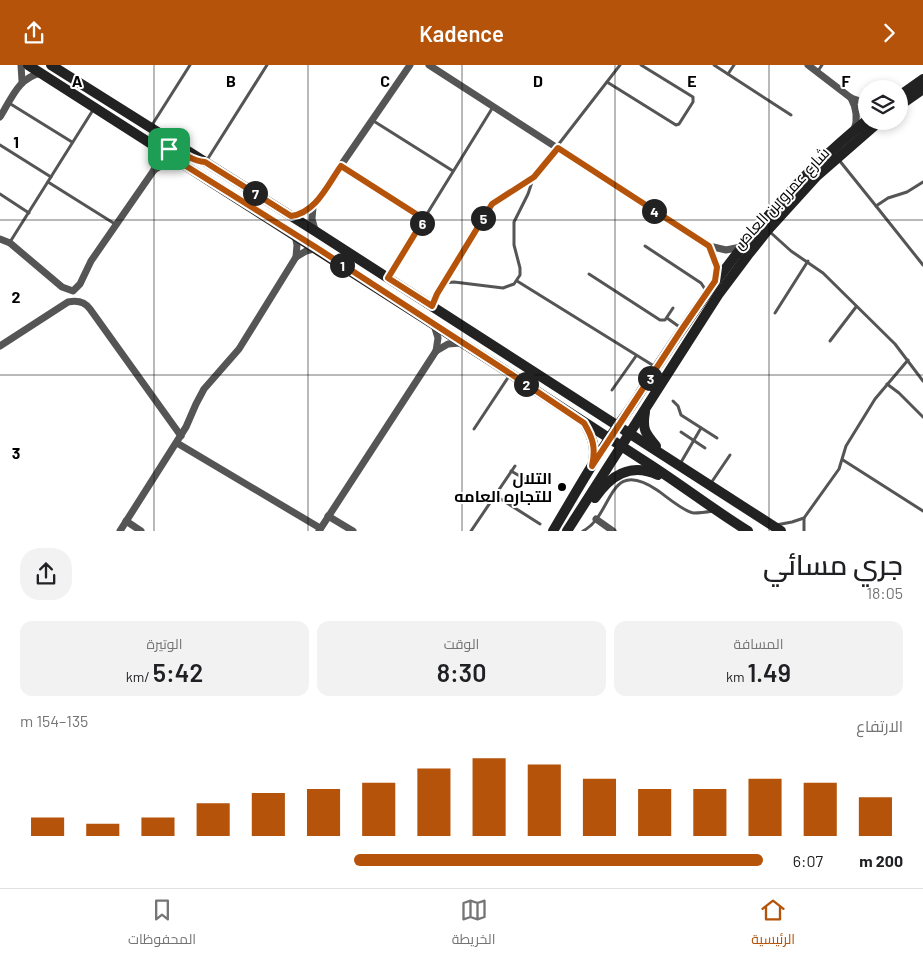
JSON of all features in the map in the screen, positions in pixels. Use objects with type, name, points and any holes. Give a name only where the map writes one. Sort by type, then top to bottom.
[{"type":"main road","points":[[28,65],[317,248],[648,463],[701,501],[748,531]]},
{"type":"main road","points":[[51,65],[316,231],[777,528]]},
{"type":"main road","points":[[908,90],[923,79]]},
{"type":"main road","points":[[908,100],[923,89]]},
{"type":"main road","points":[[96,108],[108,110],[140,129],[151,128]]},
{"type":"main road","name":"شارع عمرو بن العاص","points":[[553,531],[609,439],[715,281],[796,186],[858,128]]},
{"type":"main road","name":"شارع عمرو بن العاص","points":[[569,528],[718,295],[768,230],[805,189],[870,130]]},
{"type":"main road","points":[[162,151],[173,149],[196,161],[205,162]]},
{"type":"main road","points":[[598,413],[616,414],[634,403]]},
{"type":"main road","points":[[645,409],[643,427],[645,432],[668,457]]},
{"type":"main road","points":[[584,423],[594,447],[592,466]]},
{"type":"main road","points":[[569,528],[586,511],[604,485],[615,476],[628,471],[642,470],[656,474],[693,498],[701,501]]},
{"type":"street","points":[[21,65],[22,81]]},
{"type":"street","points":[[291,216],[301,214],[313,206],[410,65]]},
{"type":"street","points":[[429,65],[709,246],[726,251],[743,246]]},
{"type":"street","points":[[808,65],[851,98],[858,100]]},
{"type":"street","points":[[0,117],[22,81],[41,73]]},
{"type":"street","points":[[851,98],[857,118],[854,131]]},
{"type":"street","points":[[154,170],[156,161],[162,151]]},
{"type":"street","points":[[73,291],[80,284],[92,261],[154,170],[174,158]]},
{"type":"street","points":[[313,206],[312,219],[316,231]]},
{"type":"street","points":[[120,531],[179,439],[204,389],[239,349],[296,257],[297,245],[294,234]]},
{"type":"street","points":[[0,239],[10,243],[62,287],[73,291]]},
{"type":"street","points":[[709,246],[717,267],[715,281]]},
{"type":"street","points":[[296,257],[306,251],[317,248]]},
{"type":"street","points":[[73,291],[75,301]]},
{"type":"street","points":[[0,346],[65,304],[75,301],[84,303],[179,439],[319,529],[436,351],[438,338],[434,325]]},
{"type":"street","points":[[436,351],[448,344],[462,343]]},
{"type":"street","points":[[328,516],[352,531]]},
{"type":"street","points":[[596,519],[613,531]]},
{"type":"street","points":[[126,521],[141,531]]},
{"type":"lane","points":[[151,128],[190,65]]},
{"type":"lane","points":[[205,162],[266,65]]},
{"type":"lane","points":[[432,306],[437,294],[492,204],[534,177],[620,65]]},
{"type":"lane","points":[[607,82],[676,125],[679,125],[693,102],[693,97],[641,65]]},
{"type":"lane","points":[[714,65],[791,115]]},
{"type":"lane","points":[[728,75],[734,65]]},
{"type":"lane","points":[[818,72],[822,65]]},
{"type":"lane","points":[[9,103],[72,143]]},
{"type":"lane","points":[[388,278],[493,107]]},
{"type":"lane","points":[[10,243],[50,177],[96,108]]},
{"type":"lane","points":[[372,120],[453,171]]},
{"type":"lane","points":[[0,145],[50,177]]},
{"type":"lane","points":[[837,158],[923,265]]},
{"type":"lane","points":[[341,166],[424,219]]},
{"type":"lane","points":[[444,283],[454,282],[503,288],[511,286],[516,281],[520,271],[514,245],[514,222],[528,195],[534,177]]},
{"type":"lane","points":[[48,182],[116,225]]},
{"type":"lane","points":[[876,206],[888,198],[907,192],[923,182]]},
{"type":"lane","points":[[0,195],[28,213]]},
{"type":"lane","points":[[768,230],[791,251],[823,273],[895,345],[923,381]]},
{"type":"lane","points":[[645,246],[701,283],[707,292]]},
{"type":"lane","points":[[774,313],[808,261]]},
{"type":"lane","points":[[588,274],[660,320],[667,319],[682,329]]},
{"type":"lane","points":[[516,281],[656,368]]},
{"type":"lane","points":[[667,319],[673,307]]},
{"type":"lane","points":[[830,341],[856,307]]},
{"type":"lane","points":[[612,390],[636,356]]},
{"type":"lane","points":[[804,531],[804,518],[839,469],[849,441],[875,399],[908,360]]},
{"type":"lane","points":[[474,429],[511,374]]},
{"type":"lane","points":[[887,384],[900,393],[923,417]]},
{"type":"lane","points":[[673,401],[678,406],[681,415],[717,439]]},
{"type":"lane","points":[[679,465],[701,427]]},
{"type":"lane","points":[[681,432],[705,448]]},
{"type":"lane","points":[[710,485],[730,455]]},
{"type":"lane","points":[[843,460],[923,511]]},
{"type":"lane","points":[[471,531],[515,466]]},
{"type":"lane","points":[[511,471],[532,483]]},
{"type":"lane","points":[[583,531],[596,519],[616,487],[624,482],[634,480],[648,484],[690,512],[716,511]]},
{"type":"lane","points":[[496,496],[540,524]]},
{"type":"lane","points":[[777,528],[804,518]]},
{"type":"place","name":"التلال للتجاره العامه","points":[[562,487]]},
{"type":"route","points":[[558,148],[709,246],[716,260],[717,275],[715,281],[592,466],[595,451],[593,441],[584,423],[317,248],[162,151],[169,149],[176,150],[196,161],[205,162],[291,216],[301,214],[313,206],[341,166],[424,219],[388,278],[432,306],[437,294],[492,204],[534,177],[558,148]]}]
